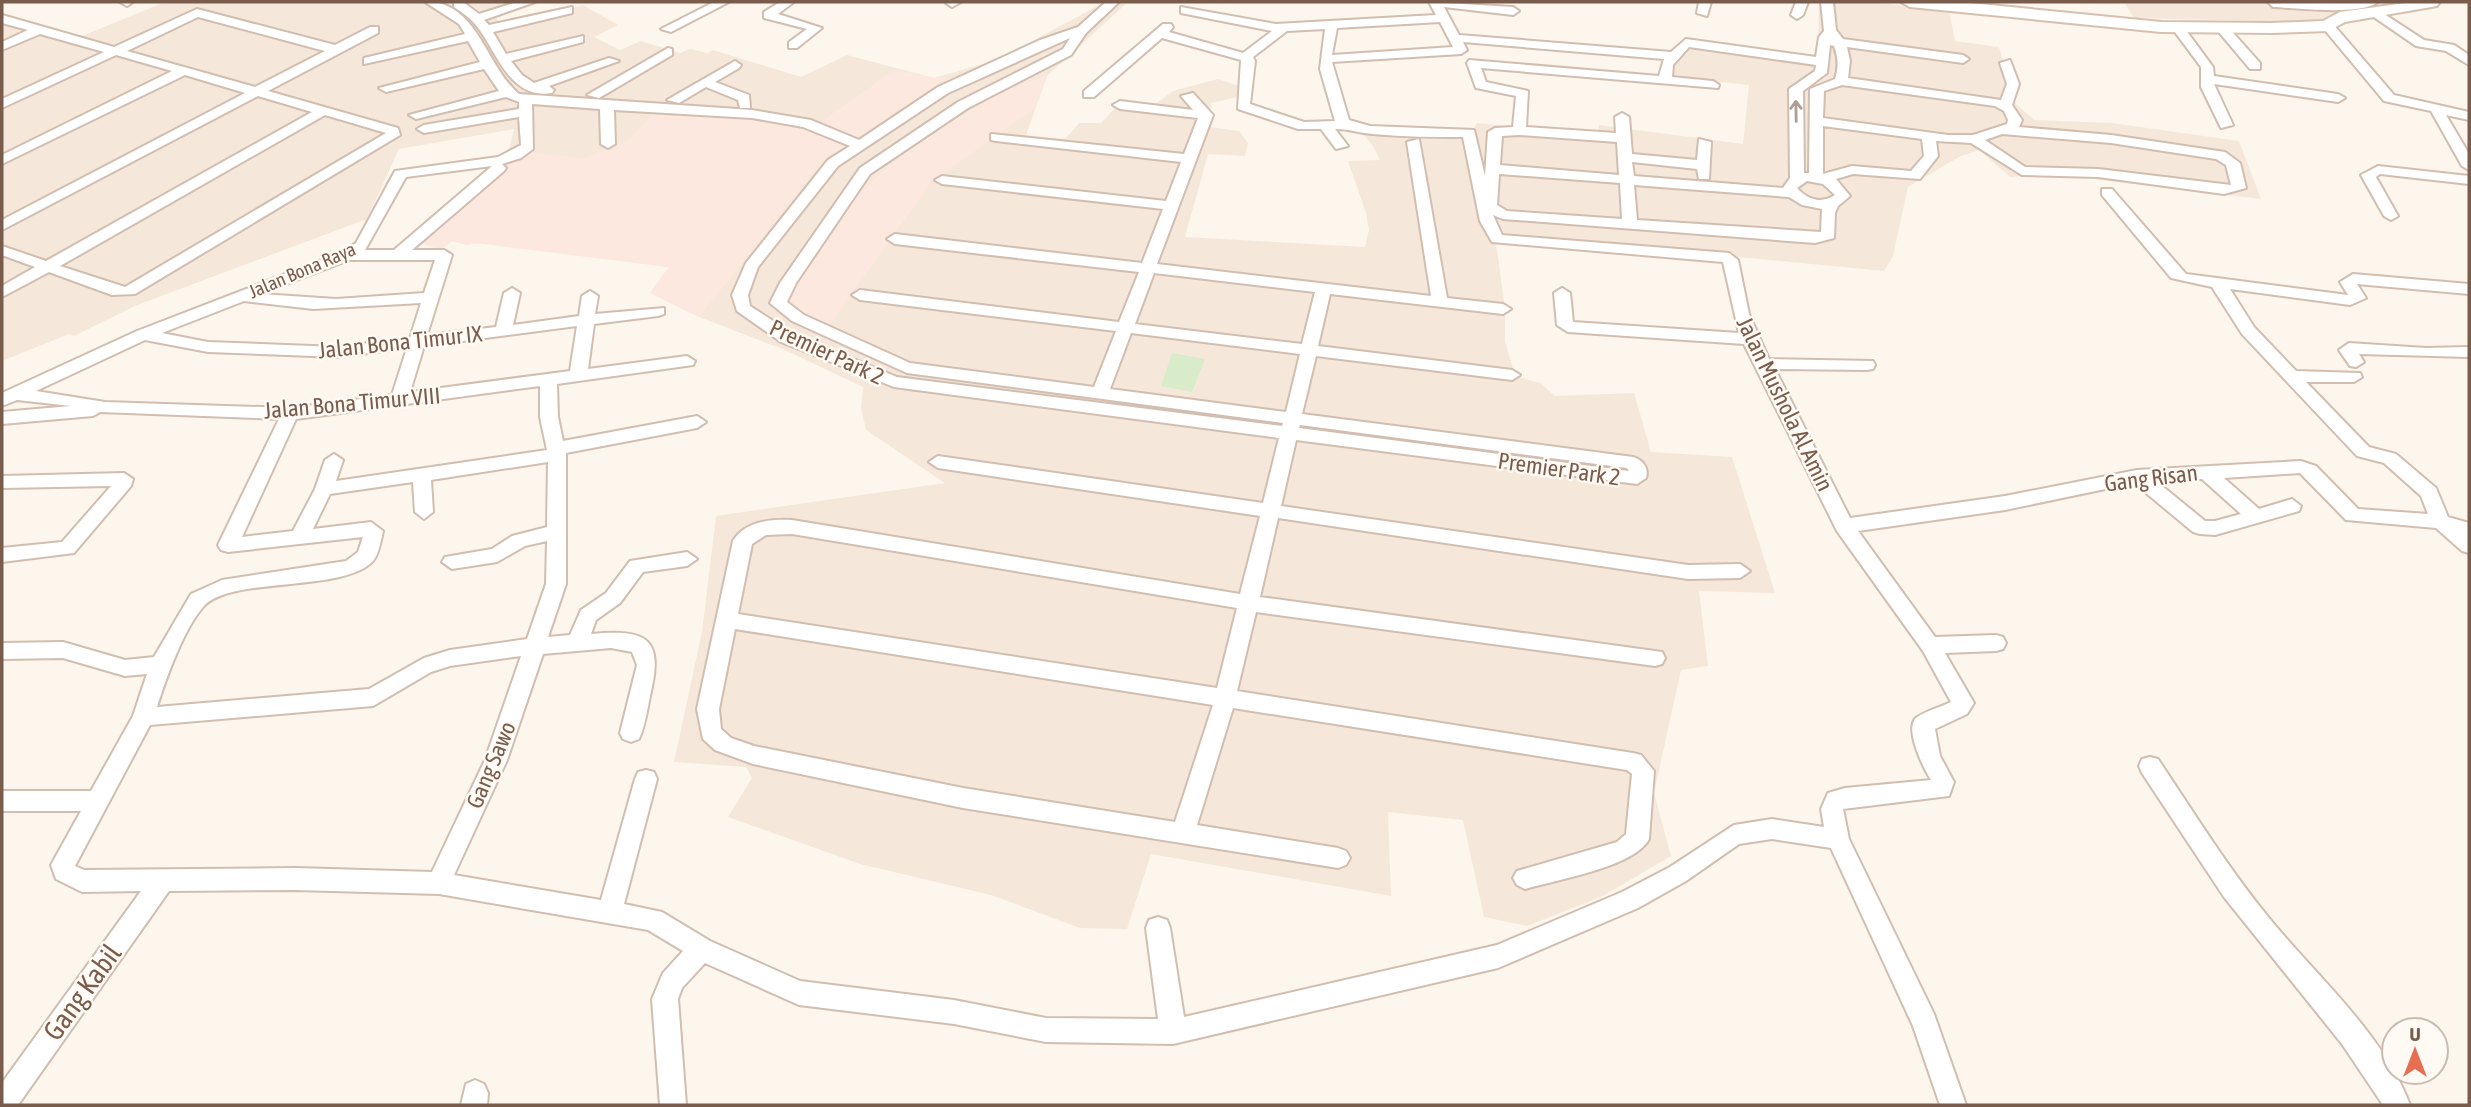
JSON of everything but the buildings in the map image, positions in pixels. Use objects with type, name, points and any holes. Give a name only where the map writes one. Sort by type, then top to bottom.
[{"type":"street","points":[[431,2],[464,22],[498,83],[526,100],[616,103],[752,114],[806,123],[858,144]]},
{"type":"street","points":[[454,2],[488,29],[519,82],[526,100]]},
{"type":"street","points":[[477,18],[529,2]]},
{"type":"street","points":[[667,29],[723,2]]},
{"type":"street","points":[[788,2],[768,15],[816,29],[793,44]]},
{"type":"street","name":"Premier Park 2","points":[[1082,30],[1044,43],[943,90],[833,163],[751,266],[740,295],[743,308],[786,338],[894,382],[1289,426],[1633,463],[1639,471],[1635,479],[1289,426],[1100,394],[907,368],[797,318],[778,303],[788,283],[865,171],[963,105],[1066,52],[1082,30],[1113,2]]},
{"type":"street","points":[[1196,2],[1185,10],[1268,27],[1443,18]]},
{"type":"street","points":[[1435,2],[1513,12]]},
{"type":"street","points":[[1326,59],[1461,50],[1435,2]]},
{"type":"street","points":[[1797,15],[1802,2]]},
{"type":"street","points":[[1827,2],[1831,38],[1845,71],[1841,80]]},
{"type":"street","points":[[1910,2],[2000,7],[2178,28],[2328,26],[2340,17],[2374,7]]},
{"type":"street","points":[[2273,3],[2374,7],[2431,2]]},
{"type":"street","points":[[2374,7],[2424,45],[2450,48],[2469,61]]},
{"type":"street","points":[[488,29],[568,10]]},
{"type":"street","points":[[2,104],[200,13],[334,49]]},
{"type":"street","points":[[2,19],[393,131],[393,135],[139,288],[118,292],[2,250]]},
{"type":"street","points":[[1089,94],[1171,24]]},
{"type":"street","points":[[1159,33],[1245,57],[1249,61],[1243,106],[1303,126],[1333,126],[1343,119],[1328,81],[1326,59],[1333,38],[1330,24]]},
{"type":"street","points":[[2328,26],[2386,96],[2469,116]]},
{"type":"street","points":[[1245,57],[1285,27]]},
{"type":"street","points":[[2178,28],[2207,66],[2207,79],[2226,125]]},
{"type":"street","points":[[2222,28],[2255,66]]},
{"type":"street","points":[[2,46],[38,30]]},
{"type":"street","points":[[2,226],[374,30]]},
{"type":"street","points":[[368,61],[473,36]]},
{"type":"street","points":[[481,50],[501,53],[579,38]]},
{"type":"street","points":[[1454,38],[1672,56]]},
{"type":"street","points":[[1831,38],[1964,59]]},
{"type":"street","points":[[1817,121],[1974,139],[2012,126],[2015,120],[2005,106],[1841,80],[1817,89],[1817,121],[1828,179],[1843,196],[1826,207],[1804,201],[1793,187],[1796,89],[1821,73],[1831,38]]},
{"type":"street","points":[[1665,80],[1672,56],[1686,43],[1824,62]]},
{"type":"street","points":[[526,100],[594,94],[668,52]]},
{"type":"street","points":[[424,129],[526,100],[613,61]]},
{"type":"street","points":[[1519,131],[1523,94],[1481,85],[1473,63],[1713,85]]},
{"type":"street","points":[[2005,106],[2013,84],[2006,63]]},
{"type":"street","points":[[386,88],[488,64]]},
{"type":"street","points":[[674,100],[735,65]]},
{"type":"street","points":[[2,160],[183,71]]},
{"type":"street","points":[[976,75],[996,88]]},
{"type":"street","points":[[2207,79],[2338,98]]},
{"type":"street","points":[[705,82],[737,93],[744,98],[745,106]]},
{"type":"street","points":[[416,116],[509,92]]},
{"type":"street","points":[[594,94],[616,103],[674,100],[810,113],[873,134]]},
{"type":"street","points":[[1188,96],[1206,115]]},
{"type":"street","name":"Jalan Bona Raya","points":[[9,397],[143,335],[347,255],[362,246],[400,174],[503,159],[522,153],[528,146],[526,100]]},
{"type":"street","points":[[608,144],[616,103]]},
{"type":"street","points":[[1120,105],[1206,115]]},
{"type":"street","points":[[2436,109],[2469,166]]},
{"type":"street","points":[[2,292],[323,111]]},
{"type":"street","points":[[1100,394],[1206,115]]},
{"type":"street","points":[[1622,117],[1630,224]]},
{"type":"street","name":"Jalan Mushola Al Amin","points":[[1333,126],[1353,124],[1368,130],[1393,132],[1469,133],[1487,221],[1500,240],[1724,256],[1730,260],[1738,310],[1749,339],[1844,526],[1930,645],[1963,703],[1959,708],[1923,725],[1929,757],[1944,786],[1836,800],[1832,809],[1838,839]]},
{"type":"street","points":[[1333,126],[1340,146]]},
{"type":"street","points":[[1974,139],[2022,171],[2098,173],[2224,190],[2239,188],[2233,163],[2220,155],[2112,139],[2001,130]]},
{"type":"street","points":[[1624,138],[1498,131],[1492,135],[1494,169],[1490,207],[1497,213],[1824,238],[1831,231],[1826,207]]},
{"type":"street","points":[[1494,169],[1772,192],[1828,179],[1852,170],[1915,176],[1931,156],[1928,135]]},
{"type":"street","points":[[996,137],[1189,159]]},
{"type":"street","points":[[1414,142],[1440,301]]},
{"type":"street","points":[[1704,142],[1705,186]]},
{"type":"street","points":[[1624,158],[1704,165]]},
{"type":"street","points":[[398,255],[499,168]]},
{"type":"street","points":[[2390,216],[2368,175],[2370,172],[2378,170],[2469,180]]},
{"type":"street","points":[[943,180],[1171,206]]},
{"type":"street","points":[[2107,192],[2176,275],[2350,300],[2358,298],[2348,282],[2353,279],[2469,289]]},
{"type":"street","points":[[895,239],[1503,309]]},
{"type":"street","points":[[347,255],[443,255],[399,400]]},
{"type":"street","points":[[2218,283],[2248,330],[2363,452],[2390,458],[2429,493],[2441,522],[2469,546]]},
{"type":"street","points":[[1183,833],[1225,699],[1324,288]]},
{"type":"street","points":[[503,331],[512,293]]},
{"type":"street","points":[[1562,293],[1565,325],[1568,327],[1749,339]]},
{"type":"street","points":[[860,295],[1513,374]]},
{"type":"street","points":[[243,296],[263,301],[357,304],[430,297]]},
{"type":"street","points":[[578,377],[590,296]]},
{"type":"street","points":[[743,308],[778,303]]},
{"type":"street","name":"Jalan Bona Timur IX","points":[[143,335],[208,347],[309,353],[416,343],[658,311]]},
{"type":"street","points":[[2293,376],[2355,369],[2347,350],[2349,348],[2426,353],[2469,352]]},
{"type":"street","name":"Jalan Bona Timur VIII","points":[[9,397],[82,402],[105,408],[290,414],[687,361]]},
{"type":"street","points":[[1764,364],[1867,365]]},
{"type":"street","name":"Gang Sawo","points":[[439,883],[496,760],[556,584],[556,452],[549,417],[548,381]]},
{"type":"street","points":[[2,418],[105,408]]},
{"type":"street","points":[[290,414],[228,545],[369,529],[374,531],[366,556],[351,567],[209,591],[198,599],[160,665],[143,717],[95,801],[63,865],[64,872],[82,881],[164,879],[439,883],[653,920],[701,949],[799,993],[954,1012],[1046,1030],[1173,1032],[1262,1014],[1498,956],[1630,900],[1678,874],[1734,835],[1772,829],[1838,839],[1924,1023],[1953,1105]]},
{"type":"street","points":[[324,489],[422,477],[697,422]]},
{"type":"street","points":[[299,537],[324,489],[334,460]]},
{"type":"street","points":[[937,462],[1688,572],[1740,571]]},
{"type":"street","name":"Gang Risan","points":[[1844,526],[2005,503],[2137,476],[2301,467],[2310,470],[2353,515],[2441,522],[2469,530]]},
{"type":"street","points":[[2205,471],[2256,517]]},
{"type":"street","points":[[2137,476],[2200,527],[2215,528],[2292,506]]},
{"type":"street","points":[[422,477],[424,512]]},
{"type":"street","points":[[2,482],[124,479],[125,482],[75,543],[67,548],[2,555]]},
{"type":"street","points":[[1338,858],[963,798],[753,755],[723,744],[711,733],[708,723],[743,541],[750,533],[779,526],[1249,603],[1655,659]]},
{"type":"street","points":[[452,562],[497,555],[519,541],[558,531]]},
{"type":"street","points":[[577,643],[588,615],[619,592],[637,566],[687,559]]},
{"type":"street","points":[[727,620],[1633,762],[1643,771],[1637,839],[1624,850],[1525,878]]},
{"type":"street","points":[[143,717],[373,697],[424,666],[437,662],[537,646],[628,641],[641,647],[647,665],[631,733]]},
{"type":"street","points":[[1930,645],[1996,643]]},
{"type":"street","points":[[2,651],[63,650],[125,667],[160,665]]},
{"type":"street","points":[[2150,766],[2261,927],[2355,1036],[2381,1073],[2397,1105]]},
{"type":"street","points":[[610,911],[646,779]]},
{"type":"street","points":[[2,801],[95,801]]},
{"type":"street","name":"Gang Kabil","points":[[2,1105],[164,879]]},
{"type":"street","points":[[1158,928],[1173,1032]]},
{"type":"street","points":[[673,1105],[665,999],[672,981],[701,949]]},
{"type":"shaded area","points":[[165,2],[513,2],[491,9],[501,25],[583,5],[618,25],[594,37],[620,50],[641,41],[680,53],[690,49],[707,53],[713,50],[801,77],[847,55],[934,78],[997,60],[1105,2],[1128,2],[1047,76],[1026,135],[1065,139],[1079,123],[1101,123],[1122,101],[1154,105],[1173,91],[1218,79],[1242,87],[1238,97],[1211,103],[1210,127],[1239,131],[1248,143],[1245,156],[1208,154],[1185,237],[1365,247],[1369,230],[1366,213],[1348,161],[1380,160],[1362,133],[1473,130],[1477,123],[1598,136],[1599,125],[1743,144],[1749,85],[1672,77],[1671,65],[1689,47],[1818,60],[1819,2],[1871,2],[1949,11],[1955,41],[1999,47],[2015,103],[2034,120],[2112,123],[2239,141],[2261,199],[2093,179],[2042,175],[2010,177],[1979,150],[1959,157],[1908,187],[1893,256],[1884,271],[1707,254],[1496,242],[1505,309],[1505,341],[1515,376],[1540,383],[1555,396],[1634,393],[1651,452],[1732,457],[1775,593],[1699,591],[1708,666],[1681,670],[1654,793],[1671,856],[1603,896],[1527,926],[1484,917],[1463,820],[1388,812],[1391,896],[1151,854],[1127,929],[1080,928],[991,895],[860,864],[728,817],[752,778],[746,767],[674,762],[702,632],[716,516],[945,483],[866,430],[861,408],[863,387],[785,350],[699,317],[650,293],[669,267],[476,243],[467,245],[452,241],[440,250],[422,243],[506,162],[514,129],[399,149],[367,219],[135,306],[74,336],[69,334],[2,361],[2,13],[82,36]]},
{"type":"shaded area","points":[[2124,2],[2379,2],[2377,19],[2300,22],[2134,18]]},
{"type":"shaded area","points":[[894,70],[934,78],[948,77],[825,158],[699,317],[650,293],[669,267],[476,243],[467,245],[452,241],[440,250],[422,243],[507,162],[533,153],[583,159],[628,141],[656,111],[767,119],[809,131]]},
{"type":"shaded area","points":[[1047,76],[1035,108],[931,182],[825,331],[789,317],[779,294],[834,217],[884,170],[934,133],[998,93]]},
{"type":"green space","points":[[1172,353],[1205,359],[1192,392],[1161,386]]}]
